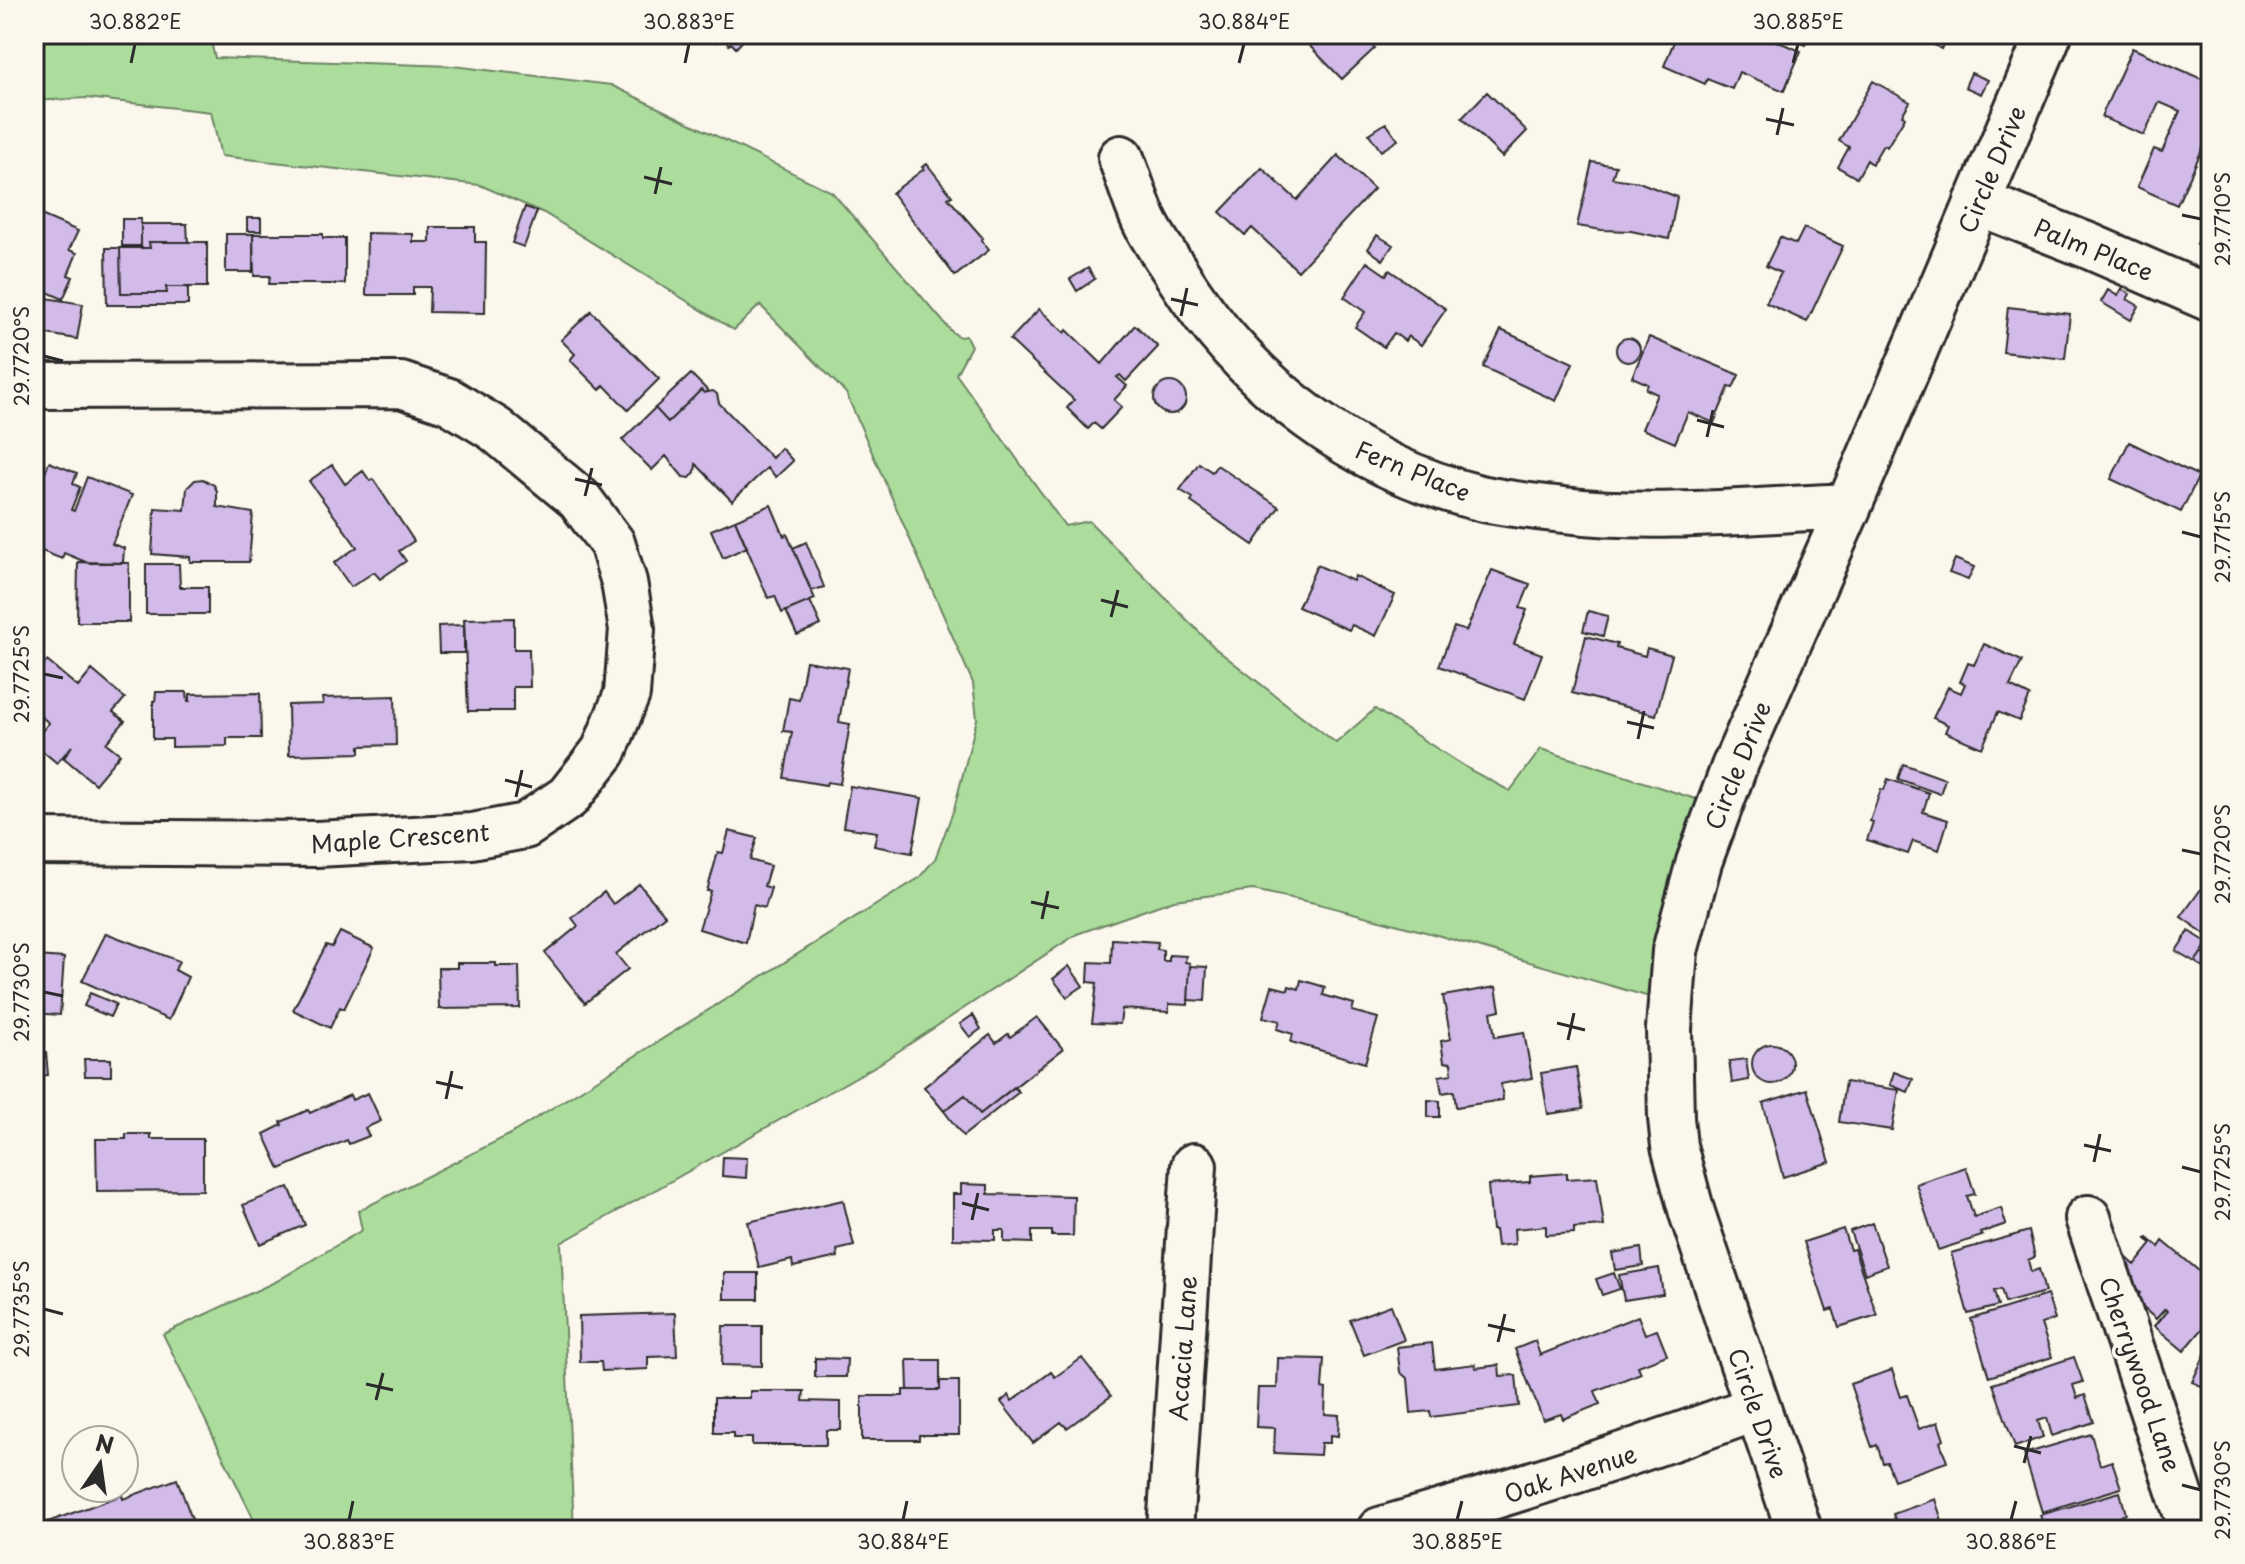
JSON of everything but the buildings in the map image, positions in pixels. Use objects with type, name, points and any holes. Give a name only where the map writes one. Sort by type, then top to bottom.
[{"type":"street","name":"Circle Drive","points":[[1799,1530],[1692,1213],[1674,1146],[1669,1029],[1675,951],[1699,862],[1734,767],[1849,506],[1977,202],[2036,38]]},
{"type":"street","name":"Fern Place","points":[[1121,158],[1145,223],[1194,300],[1233,350],[1271,388],[1354,449],[1419,478],[1481,498],[1566,511],[1632,515],[1849,506]]},
{"type":"street","name":"Palm Place","points":[[1977,202],[2211,299]]},
{"type":"street","name":"Maple Crescent","points":[[34,386],[401,385],[449,401],[495,429],[579,499],[612,543],[624,582],[632,629],[627,694],[604,751],[568,797],[525,826],[472,836],[316,844],[34,842]]},
{"type":"street","name":"Acacia Lane","points":[[1170,1530],[1194,1166]]},
{"type":"street","name":"Cherrywood Lane","points":[[2088,1218],[2193,1471],[2192,1530]]},
{"type":"street","name":"Oak Avenue","points":[[1380,1530],[1604,1463],[1757,1408]]},
{"type":"green space","points":[[210,38],[215,58],[453,66],[611,85],[832,192],[952,332],[960,337],[966,336],[971,346],[956,374],[1065,526],[1089,521],[1216,649],[1336,743],[1375,709],[1472,771],[1510,791],[1541,749],[1717,806],[1670,1003],[1437,935],[1253,890],[1174,900],[1077,934],[879,1064],[561,1243],[574,1530],[259,1530],[163,1334],[277,1281],[362,1230],[358,1211],[509,1135],[919,878],[935,859],[954,809],[977,719],[973,683],[846,393],[760,305],[734,330],[544,213],[480,185],[221,156],[211,112],[87,98],[34,101],[34,41]]}]
